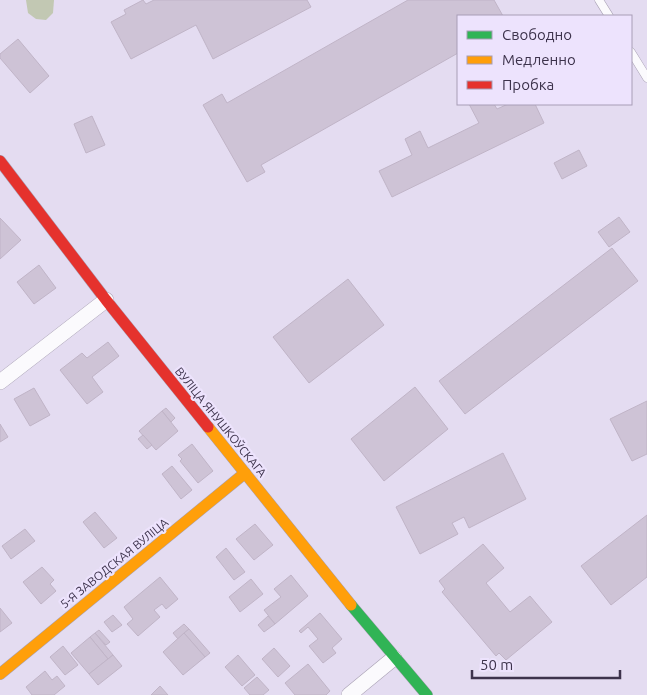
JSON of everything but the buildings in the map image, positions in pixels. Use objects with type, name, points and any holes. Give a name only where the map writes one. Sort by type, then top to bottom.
[{"type":"street","name":"ВУЛІЦА ЯНУШКОЎСКАГА","points":[[0,161],[106,300],[394,658],[427,695]]},
{"type":"street","points":[[0,382],[106,300]]},
{"type":"street","name":"5-Я ЗАВОДСКАЯ ВУЛІЦА","points":[[0,674],[245,473]]},
{"type":"street","points":[[349,695],[394,658]]},
{"type":"lane","points":[[598,0],[608,15]]},
{"type":"lane","points":[[632,54],[647,78]]},
{"type":"green space","points":[[26,0],[54,0],[53,13],[46,20],[36,19],[28,13]]},
{"type":"traffic: fast","points":[[351,605],[427,695]]},
{"type":"traffic: slow","points":[[208,427],[351,605]]},
{"type":"traffic: slow","points":[[0,674],[245,473]]},
{"type":"traffic: jam","points":[[0,161],[106,300],[208,427]]}]
